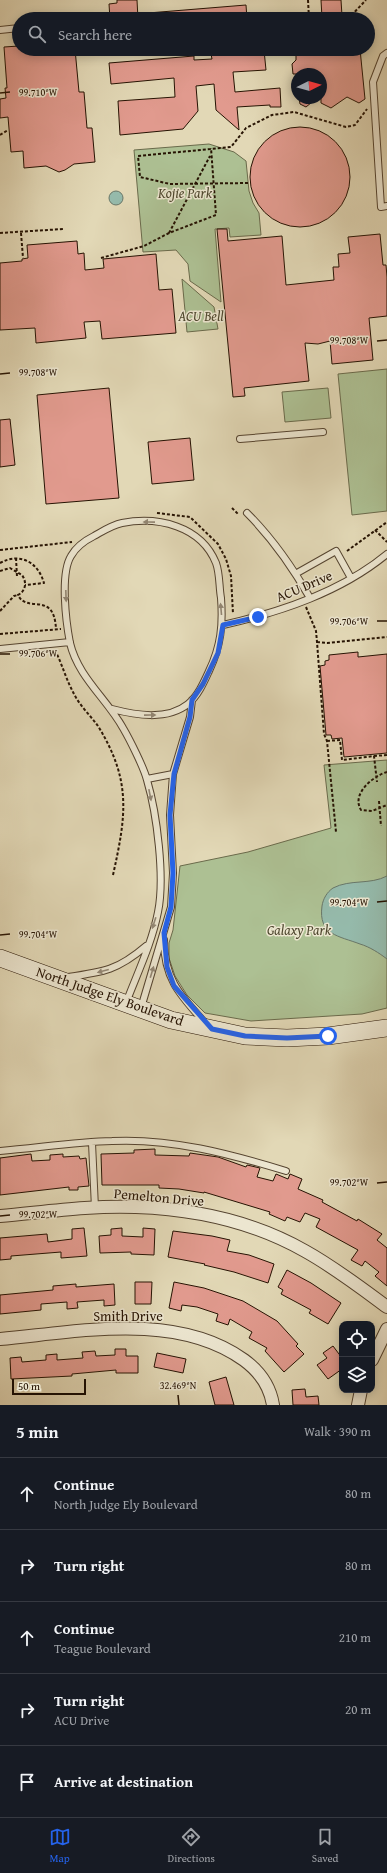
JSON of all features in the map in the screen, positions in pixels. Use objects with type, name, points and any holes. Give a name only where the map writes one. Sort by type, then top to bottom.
[{"type":"main road","name":"North Judge Ely Boulevard","points":[[0,958],[171,1020],[245,1036],[287,1038],[328,1036],[387,1028]]},
{"type":"street","name":"Pemelton Drive","points":[[0,1216],[95,1208],[136,1207],[177,1210],[221,1218],[264,1232],[304,1250],[342,1274],[387,1307]]},
{"type":"street","name":"Smith Drive","points":[[0,1339],[140,1328],[171,1331],[206,1340],[230,1350],[263,1378],[272,1398],[273,1405]]},
{"type":"street","points":[[373,1357],[387,1329]]},
{"type":"street","points":[[358,1405],[360,1393]]},
{"type":"lane","points":[[0,30],[12,29]]},
{"type":"lane","points":[[387,52],[383,56],[373,82],[381,207],[387,206]]},
{"type":"lane","points":[[240,439],[323,432]]},
{"type":"lane","points":[[244,515],[257,523],[297,573],[310,598]]},
{"type":"lane","points":[[112,709],[136,715],[158,715],[187,705],[203,684],[218,653],[223,625],[216,564],[201,542],[189,532],[176,526],[163,523],[136,522],[123,523],[110,527],[85,540],[71,556],[65,578],[70,642],[75,657],[90,684],[112,709],[124,730],[147,779],[161,873],[158,912],[133,1006]]},
{"type":"lane","points":[[297,573],[336,551],[351,578]]},
{"type":"lane","name":"ACU Drive","points":[[223,625],[258,617],[304,601],[351,578],[387,554]]},
{"type":"lane","points":[[0,649],[70,642]]},
{"type":"lane","points":[[133,1006],[164,933],[171,900],[173,873],[170,815],[174,774],[190,717],[192,700]]},
{"type":"lane","points":[[147,779],[174,774]]},
{"type":"lane","points":[[164,933],[167,967],[174,986],[212,1029]]},
{"type":"lane","points":[[56,978],[95,974],[113,969],[129,960],[148,945]]},
{"type":"lane","points":[[0,1152],[92,1143],[131,1141],[196,1148],[240,1157],[286,1171]]},
{"type":"lane","points":[[92,1143],[95,1208]]},
{"type":"path","points":[[308,0],[309,12]]},
{"type":"path","points":[[355,12],[366,0]]},
{"type":"path","points":[[248,183],[214,183],[196,185],[170,184],[140,177],[138,156],[231,147],[246,128],[272,115],[294,112],[346,128],[355,125],[368,109]]},
{"type":"path","points":[[0,135],[8,130]]},
{"type":"path","points":[[101,258],[144,246],[169,233],[216,215],[211,148]]},
{"type":"path","points":[[169,233],[211,155]]},
{"type":"path","points":[[0,233],[21,233],[63,229]]},
{"type":"path","points":[[21,233],[23,258]]},
{"type":"path","points":[[232,508],[244,515]]},
{"type":"path","points":[[150,514],[164,513],[190,517],[218,544],[226,559],[231,576],[233,614]]},
{"type":"path","points":[[347,551],[387,522]]},
{"type":"path","points":[[375,530],[387,542]]},
{"type":"path","points":[[0,550],[76,541]]},
{"type":"path","points":[[0,563],[16,558],[28,560],[36,567],[44,583],[25,585]]},
{"type":"path","points":[[16,558],[18,571],[17,577]]},
{"type":"path","points":[[0,571],[8,568],[18,571],[24,577],[25,585],[23,592],[14,596],[0,611]]},
{"type":"path","points":[[18,595],[22,601],[40,604],[48,608],[54,615],[56,629]]},
{"type":"path","points":[[304,601],[316,631],[324,734],[327,741],[336,832]]},
{"type":"path","points":[[0,631],[1,634],[69,628]]},
{"type":"path","points":[[317,642],[340,642],[387,637]]},
{"type":"path","points":[[51,644],[62,663],[72,692],[107,741],[121,780],[125,804],[124,817],[113,875]]},
{"type":"path","points":[[327,741],[340,740],[342,760],[387,755]]},
{"type":"path","points":[[374,756],[377,782]]},
{"type":"path","points":[[387,772],[376,776],[364,788],[359,804],[361,810],[364,812],[379,809],[387,805]]},
{"type":"path","points":[[379,801],[381,826]]},
{"type":"green space","name":"Kojie Park","points":[[209,144],[234,152],[246,161],[249,191],[253,203],[259,213],[261,235],[230,237],[229,228],[215,229],[221,302],[190,281],[188,264],[176,250],[143,252],[134,150]]},
{"type":"green space","name":"ACU Bell","points":[[182,279],[214,307],[218,329],[187,332]]},
{"type":"green space","points":[[387,369],[387,511],[352,515],[338,374]]},
{"type":"green space","points":[[328,388],[331,418],[285,422],[282,392]]},
{"type":"green space","name":"Galaxy Park","points":[[387,760],[387,1008],[362,1014],[251,1021],[205,1013],[187,995],[175,976],[169,958],[169,943],[173,930],[180,866],[248,852],[331,828],[324,765]]},
{"type":"shaded area","points":[[116,191],[121,193],[123,198],[121,203],[116,205],[111,203],[109,198],[111,193]]},
{"type":"shaded area","points":[[387,876],[387,959],[378,952],[338,936],[327,929],[323,923],[322,906],[327,894],[333,888],[340,885],[380,879]]},
{"type":"building","points":[[117,0],[137,0],[138,12],[110,12],[109,4],[117,3]]},
{"type":"building","points":[[321,0],[341,0],[342,12],[322,12]]},
{"type":"building","points":[[246,5],[246,12],[160,12]]},
{"type":"building","points":[[12,46],[12,56],[76,56],[79,92],[84,92],[87,128],[92,128],[95,162],[74,164],[59,172],[46,166],[24,168],[23,151],[11,152],[8,117],[0,118],[0,99],[6,98],[5,88],[7,88],[4,47]]},
{"type":"building","points":[[194,56],[194,60],[212,59],[211,56],[265,56],[266,70],[233,72],[235,92],[280,88],[281,107],[270,107],[270,105],[237,107],[239,130],[216,110],[214,84],[196,86],[198,111],[183,129],[120,135],[118,101],[175,97],[174,78],[111,84],[109,63]]},
{"type":"building","points":[[296,56],[361,56],[365,99],[359,103],[347,97],[331,108],[323,104],[327,104],[327,68],[292,68],[292,64],[296,60]]},
{"type":"building","points":[[300,104],[310,104],[306,107]]},
{"type":"building","points":[[300,127],[319,131],[335,142],[346,158],[350,177],[346,196],[335,212],[319,223],[300,227],[281,223],[265,212],[254,196],[250,177],[254,158],[265,142],[281,131]]},
{"type":"building","points":[[217,229],[227,229],[228,241],[282,236],[286,285],[334,280],[333,267],[339,267],[338,254],[350,253],[348,237],[380,234],[383,265],[386,265],[387,316],[369,318],[373,360],[332,364],[330,341],[318,344],[305,343],[309,381],[244,388],[245,396],[233,397]]},
{"type":"building","points":[[77,241],[78,254],[84,253],[85,270],[104,268],[103,259],[156,254],[159,290],[172,289],[176,333],[102,339],[100,321],[84,322],[86,338],[36,343],[35,328],[0,330],[0,263],[22,261],[22,259],[28,258],[27,245]]},
{"type":"building","points":[[109,388],[119,498],[46,504],[37,395]]},
{"type":"building","points":[[10,419],[15,465],[0,467],[0,420]]},
{"type":"building","points":[[190,438],[194,480],[152,484],[148,442]]},
{"type":"building","points":[[358,652],[358,657],[387,654],[387,753],[344,757],[342,738],[332,739],[331,735],[326,735],[320,666],[325,665],[325,661],[329,660],[329,655]]},
{"type":"building","points":[[155,1149],[155,1155],[189,1156],[190,1153],[218,1157],[246,1167],[247,1165],[260,1168],[257,1177],[273,1181],[276,1174],[288,1179],[290,1174],[302,1179],[298,1189],[323,1200],[322,1202],[357,1221],[358,1219],[382,1234],[377,1240],[387,1248],[387,1286],[375,1276],[379,1272],[365,1261],[362,1266],[351,1260],[358,1250],[316,1227],[320,1219],[305,1213],[300,1222],[287,1217],[285,1221],[269,1214],[270,1212],[204,1192],[159,1188],[159,1185],[102,1185],[101,1154],[134,1153],[134,1150]]},
{"type":"building","points":[[31,1154],[32,1161],[50,1160],[50,1155],[63,1154],[63,1157],[79,1156],[80,1159],[86,1158],[89,1186],[78,1187],[78,1190],[69,1190],[69,1187],[0,1195],[0,1158]]},
{"type":"building","points":[[84,1228],[87,1256],[61,1258],[61,1252],[11,1256],[11,1259],[0,1260],[0,1238],[47,1234],[48,1242],[72,1239],[72,1229]]},
{"type":"building","points":[[122,1228],[122,1236],[143,1237],[143,1228],[155,1229],[154,1255],[131,1254],[131,1252],[100,1253],[99,1236],[111,1235],[111,1229]]},
{"type":"building","points":[[173,1231],[230,1240],[227,1251],[249,1255],[274,1264],[268,1283],[234,1272],[204,1265],[205,1264],[168,1257]]},
{"type":"building","points":[[287,1270],[311,1283],[341,1303],[328,1324],[309,1313],[311,1310],[281,1294],[283,1290],[278,1287]]},
{"type":"building","points":[[135,1282],[152,1282],[151,1304],[135,1304]]},
{"type":"building","points":[[174,1282],[204,1288],[243,1301],[277,1321],[298,1344],[296,1346],[304,1354],[284,1372],[265,1351],[267,1348],[249,1338],[252,1332],[230,1319],[228,1325],[216,1321],[218,1314],[197,1307],[182,1305],[181,1311],[169,1308]]},
{"type":"building","points":[[76,1284],[76,1287],[114,1284],[115,1305],[104,1306],[104,1300],[77,1302],[78,1308],[67,1309],[67,1302],[41,1304],[41,1310],[0,1314],[0,1295],[53,1290],[53,1286]]},
{"type":"building","points":[[333,1346],[339,1354],[339,1371],[328,1379],[317,1365],[327,1358],[323,1353]]},
{"type":"building","points":[[115,1349],[126,1349],[126,1356],[138,1356],[138,1373],[116,1373],[116,1370],[72,1374],[72,1376],[11,1379],[10,1358],[21,1357],[22,1362],[46,1360],[46,1355],[57,1354],[57,1360],[83,1358],[82,1352],[95,1351],[96,1356],[115,1355]]},
{"type":"building","points":[[157,1353],[186,1359],[183,1373],[154,1367]]},
{"type":"building","points":[[226,1377],[234,1405],[215,1405],[209,1382]]},
{"type":"building","points":[[305,1389],[306,1397],[318,1396],[319,1405],[293,1405],[292,1390]]},
{"type":"route","points":[[258,617],[223,625],[218,653],[203,684],[192,700],[190,717],[179,750],[174,774],[170,815],[173,873],[171,907],[164,933],[164,952],[167,967],[174,986],[212,1029],[245,1036],[287,1038],[328,1036]]}]
